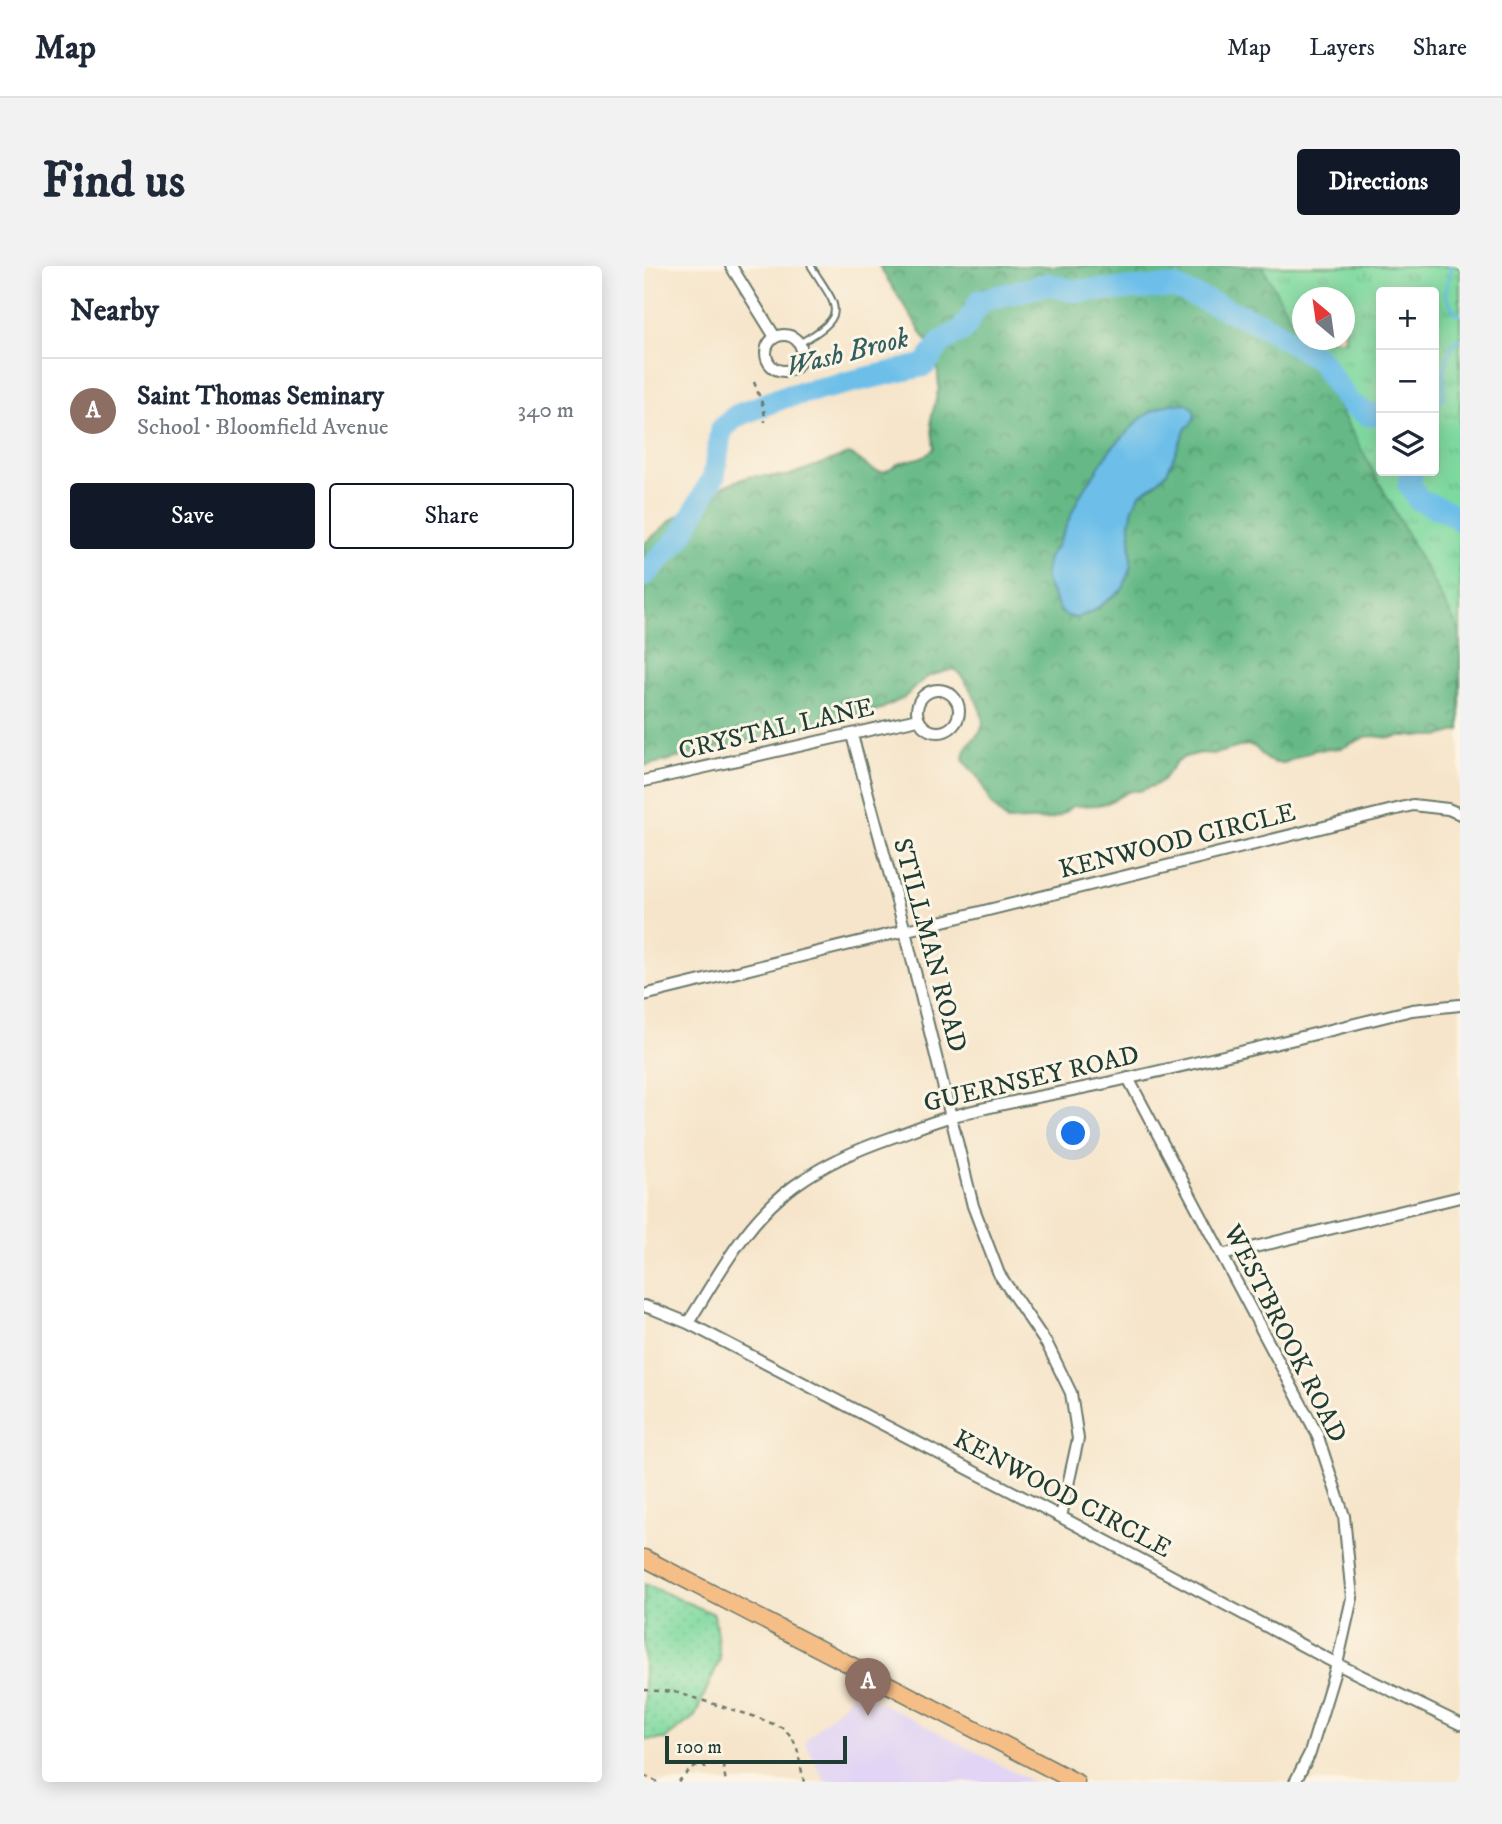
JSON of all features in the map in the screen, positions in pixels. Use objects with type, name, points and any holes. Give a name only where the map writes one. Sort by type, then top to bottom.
[{"type":"main road","points":[[644,1559],[1076,1782]]},
{"type":"street","points":[[731,266],[775,337]]},
{"type":"street","points":[[785,334],[800,343],[802,355],[797,366],[786,371],[769,363],[767,346],[775,337],[785,334]]},
{"type":"street","name":"CRYSTAL LANE","points":[[644,781],[919,719]]},
{"type":"street","name":"STILLMAN ROAD","points":[[852,735],[905,931],[973,1206],[999,1274],[1048,1346],[1071,1393],[1078,1439],[1061,1517]]},
{"type":"street","name":"KENWOOD CIRCLE","points":[[644,995],[1413,805],[1448,809],[1460,814]]},
{"type":"street","name":"GUERNSEY ROAD","points":[[688,1323],[738,1244],[768,1208],[792,1187],[836,1159],[857,1150],[951,1116],[1128,1078],[1412,1010],[1460,1005]]},
{"type":"street","name":"WESTBROOK ROAD","points":[[1128,1078],[1317,1434],[1344,1516],[1353,1598],[1337,1664],[1310,1753],[1296,1782]]},
{"type":"street","points":[[1222,1255],[1460,1197]]},
{"type":"street","name":"KENWOOD CIRCLE","points":[[644,1306],[688,1323],[1337,1664],[1460,1724]]},
{"type":"lane","points":[[800,343],[814,335],[835,314],[836,306],[811,266]]},
{"type":"path","points":[[754,382],[764,409],[765,422]]},
{"type":"path","points":[[644,1690],[675,1692],[783,1728],[792,1737],[797,1748],[804,1782]]},
{"type":"path","points":[[678,1782],[691,1769],[710,1763],[723,1766],[726,1782]]},
{"type":"path","points":[[703,1764],[707,1770]]},
{"type":"path","points":[[644,1776],[658,1782]]},
{"type":"shaded area","points":[[857,1690],[1033,1782],[825,1782],[805,1741]]},
{"type":"green space","points":[[879,266],[1460,266],[1460,730],[1440,736],[1365,737],[1342,748],[1315,750],[1284,763],[1267,760],[1255,747],[1247,745],[1214,754],[1201,753],[1177,761],[1162,781],[1155,785],[1139,791],[1130,791],[1107,803],[1073,806],[1051,819],[1007,821],[990,803],[980,780],[963,760],[968,745],[980,732],[983,721],[974,696],[954,669],[929,676],[904,698],[881,709],[644,766],[644,544],[673,519],[728,484],[751,476],[787,476],[848,454],[883,472],[931,452],[934,448],[931,419],[939,387],[937,363],[928,343]],"holes":[[[1195,416],[1192,423],[1186,427],[1167,472],[1141,493],[1132,507],[1131,565],[1099,608],[1076,618],[1061,612],[1047,583],[1048,558],[1058,544]]]},
{"type":"green space","points":[[1262,266],[1460,266],[1460,632],[1307,350],[1355,350],[1355,287],[1292,287],[1292,321]]},
{"type":"green space","points":[[644,1584],[714,1614],[720,1659],[695,1716],[665,1739],[644,1740]]},
{"type":"water","points":[[1186,403],[1193,408],[1195,416],[1192,423],[1186,428],[1167,472],[1141,493],[1133,507],[1130,523],[1131,565],[1123,589],[1092,612],[1076,618],[1061,612],[1045,574],[1048,558],[1058,544],[1079,497],[1110,450],[1139,420],[1169,404]]},
{"type":"waterway","points":[[1451,266],[1445,294],[1455,313],[1460,314]]},
{"type":"waterway","name":"Wash Brook","points":[[644,575],[681,536],[714,476],[721,430],[736,416],[784,397],[925,365],[941,342],[964,329],[980,301],[1048,284],[1073,291],[1174,287],[1261,324],[1290,341],[1320,360],[1350,404],[1369,415],[1376,414]]},
{"type":"waterway","points":[[1439,402],[1444,396],[1444,373],[1448,356],[1456,340],[1460,340]]},
{"type":"waterway","points":[[1411,476],[1409,484],[1419,500],[1460,520]]},
{"type":"place","name":"Saint Thomas Seminary","points":[[868,1716]]}]
